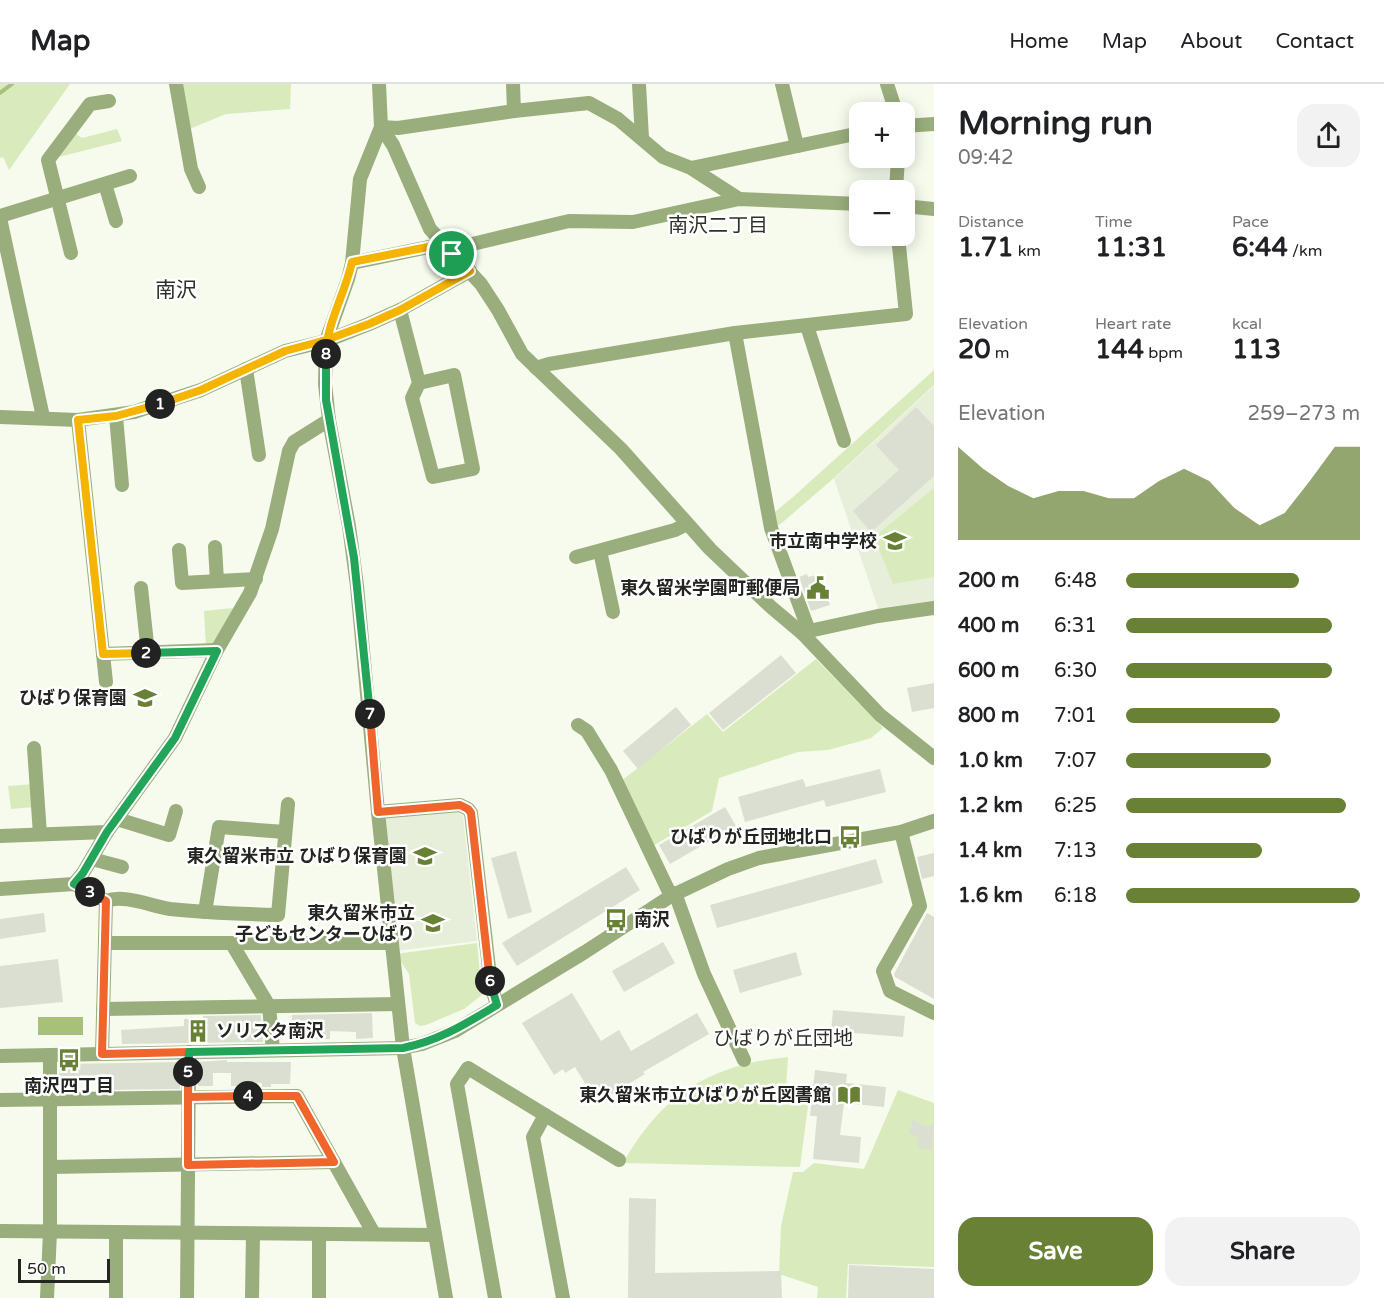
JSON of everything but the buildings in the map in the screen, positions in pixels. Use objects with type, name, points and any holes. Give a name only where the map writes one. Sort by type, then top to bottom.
[{"type":"street","points":[[176,84],[191,169],[199,187]]},
{"type":"street","points":[[379,84],[381,127],[360,179],[352,262],[326,340],[325,384],[329,420],[354,558],[403,1048],[446,1298]]},
{"type":"street","points":[[513,84],[514,111]]},
{"type":"street","points":[[639,84],[642,138]]},
{"type":"street","points":[[782,84],[797,146]]},
{"type":"street","points":[[887,84],[893,102]]},
{"type":"street","points":[[71,253],[48,160],[90,104],[109,100]]},
{"type":"street","points":[[381,127],[398,128],[514,111],[589,103],[618,119],[663,157],[691,168],[739,199]]},
{"type":"street","points":[[915,125],[934,124]]},
{"type":"street","points":[[381,127],[393,145],[430,229],[470,271],[498,310],[522,354],[621,449],[735,574],[806,633],[880,716],[934,758]]},
{"type":"street","points":[[691,168],[849,135]]},
{"type":"street","points":[[43,417],[0,217],[130,176]]},
{"type":"street","points":[[105,183],[116,221]]},
{"type":"street","points":[[352,262],[464,246],[569,221],[633,222],[739,199],[849,204]]},
{"type":"street","points":[[915,207],[934,209]]},
{"type":"street","points":[[536,368],[735,333],[906,314],[899,246]]},
{"type":"street","points":[[0,417],[78,420],[134,412],[184,396],[285,351],[326,340],[400,310],[470,271]]},
{"type":"street","points":[[400,310],[419,383],[412,398],[433,477],[473,469],[454,375],[419,383]]},
{"type":"street","points":[[807,326],[844,441]]},
{"type":"street","points":[[735,333],[771,528],[806,633]]},
{"type":"street","points":[[246,369],[259,455]]},
{"type":"street","points":[[116,416],[122,485]]},
{"type":"street","points":[[78,420],[105,682]]},
{"type":"street","points":[[74,884],[92,859],[107,832],[175,738],[217,651],[256,579],[272,529],[289,451],[294,442],[329,420]]},
{"type":"street","points":[[576,557],[675,530],[687,524]]},
{"type":"street","points":[[215,548],[217,581]]},
{"type":"street","points":[[179,550],[182,583],[256,579]]},
{"type":"street","points":[[600,551],[613,612]]},
{"type":"street","points":[[141,588],[148,653]]},
{"type":"street","points":[[806,633],[879,616],[934,608]]},
{"type":"street","points":[[103,654],[217,651]]},
{"type":"street","points":[[578,724],[587,731],[612,770],[673,894],[693,939],[704,974],[744,1060]]},
{"type":"street","points":[[34,748],[40,834]]},
{"type":"street","points":[[0,889],[74,884],[106,901],[114,898],[166,908],[278,915],[288,804]]},
{"type":"street","points":[[378,812],[460,805],[471,813],[488,965],[497,1005]]},
{"type":"street","points":[[117,819],[169,835],[176,811]]},
{"type":"street","points":[[0,1056],[403,1048],[422,1044],[444,1036],[497,1005],[585,952],[673,894],[759,858],[901,832],[934,821]]},
{"type":"street","points":[[205,912],[219,827],[285,832]]},
{"type":"street","points":[[0,836],[107,832]]},
{"type":"street","points":[[901,832],[920,906],[883,971],[890,991],[934,1013]]},
{"type":"street","points":[[92,859],[122,867]]},
{"type":"street","points":[[102,1054],[106,901]]},
{"type":"street","points":[[106,943],[391,943]]},
{"type":"street","points":[[232,944],[269,1006],[273,1050]]},
{"type":"street","points":[[103,1009],[398,1004]]},
{"type":"street","points":[[187,1298],[189,1052]]},
{"type":"street","points":[[47,1298],[50,1232],[50,1055]]},
{"type":"street","points":[[495,1298],[457,1084],[468,1068],[619,1160]]},
{"type":"street","points":[[0,1101],[297,1096],[374,1234]]},
{"type":"street","points":[[545,1115],[533,1137],[563,1298]]},
{"type":"street","points":[[50,1167],[334,1162]]},
{"type":"street","points":[[0,1231],[435,1235]]},
{"type":"street","points":[[116,1233],[116,1298]]},
{"type":"street","points":[[252,1298],[253,1234]]},
{"type":"street","points":[[319,1235],[319,1298]]},
{"type":"shaded area","points":[[0,84],[70,84],[9,170],[3,157],[0,158]]},
{"type":"shaded area","points":[[178,84],[291,84],[290,109],[226,114],[187,130]]},
{"type":"shaded area","points":[[117,129],[122,141],[51,159],[72,131],[82,138]]},
{"type":"shaded area","points":[[934,370],[934,385],[834,478],[773,529],[770,516]]},
{"type":"shaded area","name":"市立南中学校","points":[[934,386],[934,603],[879,611],[834,479]]},
{"type":"shaded area","points":[[934,488],[934,577],[893,584],[874,537]]},
{"type":"shaded area","points":[[233,608],[213,647],[206,647],[204,611]]},
{"type":"shaded area","points":[[816,659],[883,728],[871,738],[828,750],[798,752],[719,778],[712,811],[651,847],[621,781],[707,714],[723,732]]},
{"type":"shaded area","points":[[34,784],[35,807],[11,809],[8,786]]},
{"type":"shaded area","name":"東久留米市立 ひばり保育園","points":[[457,811],[463,816],[477,941],[395,951],[378,817]]},
{"type":"shaded area","points":[[477,943],[482,995],[464,1009],[426,1025],[420,1026],[415,1023],[409,974],[396,954]]},
{"type":"shaded area","points":[[38,1017],[83,1017],[83,1035],[38,1035]]},
{"type":"shaded area","points":[[788,1057],[786,1088],[810,1091],[800,1167],[623,1163],[634,1144],[660,1113],[689,1088],[725,1070]]},
{"type":"shaded area","points":[[898,1090],[934,1103],[934,1267],[848,1264],[846,1298],[817,1298],[818,1287],[779,1274],[781,1226],[793,1172],[803,1172],[814,1163],[864,1169]]},
{"type":"waterway","points":[[0,93],[12,84]]},
{"type":"place","name":"市立南中学校","points":[[895,541]]},
{"type":"place","name":"東久留米学園町郵便局","points":[[818,588]]},
{"type":"place","name":"ひばり保育園","points":[[145,698]]},
{"type":"place","name":"ひばりが丘団地北口","points":[[850,837]]},
{"type":"place","name":"東久留米市立 ひばり保育園","points":[[425,856]]},
{"type":"place","name":"南沢","points":[[616,920]]},
{"type":"place","name":"東久留米市立 子どもセンターひばり","points":[[433,923]]},
{"type":"place","name":"ソリスタ南沢","points":[[198,1031]]},
{"type":"place","name":"南沢四丁目","points":[[69,1060]]},
{"type":"place","name":"東久留米市立ひばりが丘図書館","points":[[849,1095]]},
{"type":"district","name":"南沢二丁目","points":[[718,225]]},
{"type":"district","name":"南沢","points":[[176,290]]},
{"type":"district","name":"ひばりが丘団地","points":[[783,1038]]},
{"type":"route","points":[[452,254],[443,244],[352,262],[326,340],[325,384],[329,420],[354,558],[378,812],[460,805],[471,813],[487,956],[493,995],[497,1005],[455,1031],[422,1044],[403,1048],[189,1052],[188,1097],[188,1165],[334,1162],[297,1096],[188,1097],[189,1052],[102,1054],[106,901],[74,884],[107,832],[175,738],[217,651],[103,654],[78,420],[134,412],[184,396],[285,351],[326,340],[369,324],[400,310],[470,271],[452,254]]}]
